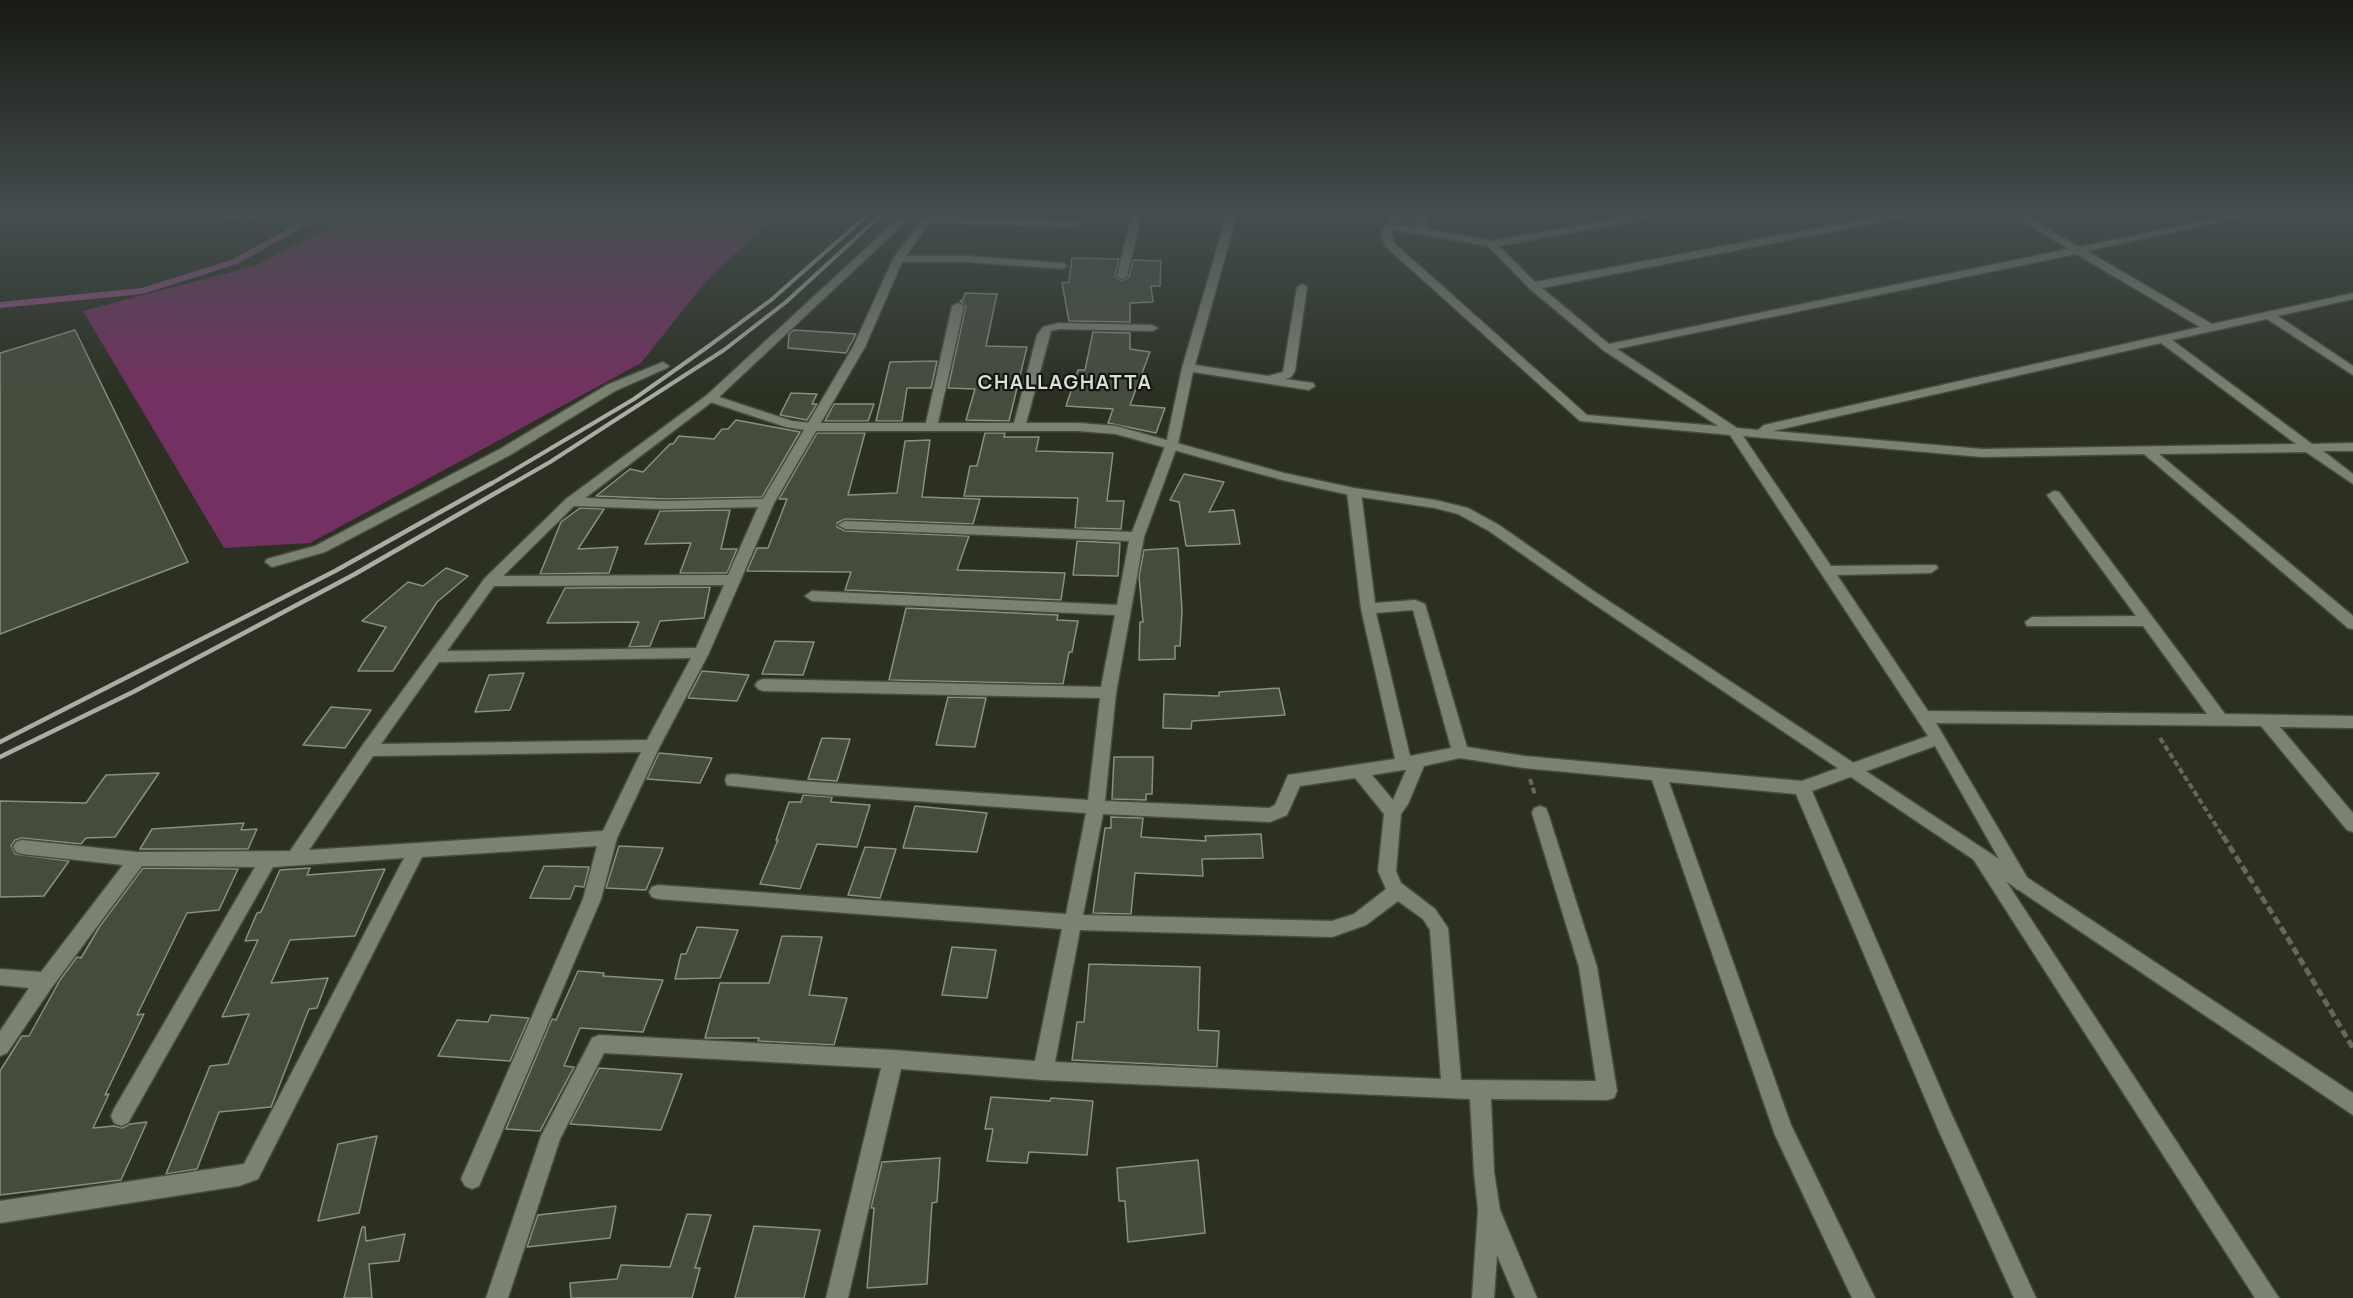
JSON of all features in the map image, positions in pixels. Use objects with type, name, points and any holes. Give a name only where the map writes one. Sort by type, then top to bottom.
[{"type":"street","points":[[294,859],[368,750],[490,581],[571,502],[711,398],[844,275]]},
{"type":"street","points":[[472,1179],[592,899],[608,838],[652,746],[701,654],[767,503],[859,347],[891,275]]},
{"type":"street","points":[[1043,1071],[1096,807],[1108,693],[1137,537],[1172,444],[1188,368],[1215,275]]},
{"type":"street","points":[[1423,275],[1584,417],[1982,453],[2353,447]]},
{"type":"street","points":[[1522,275],[1607,348],[1742,431],[1829,571],[1938,738],[2023,885]]},
{"type":"street","points":[[1533,286],[1592,275]]},
{"type":"street","points":[[1607,348],[1959,275]]},
{"type":"street","points":[[2119,275],[2210,328]]},
{"type":"street","points":[[1269,380],[1287,375],[1289,371],[1302,287]]},
{"type":"street","points":[[1742,431],[2353,296]]},
{"type":"street","points":[[931,427],[958,306]]},
{"type":"street","points":[[2269,315],[2353,372]]},
{"type":"street","points":[[1019,427],[1043,335],[1047,329],[1059,326],[1152,328]]},
{"type":"street","points":[[2163,339],[2353,480]]},
{"type":"street","points":[[272,562],[320,549],[496,457],[611,388],[663,366]]},
{"type":"street","points":[[1188,368],[1310,386]]},
{"type":"street","points":[[711,398],[790,424],[811,427],[1096,428],[1172,444],[1262,471],[1354,492],[1435,504],[1477,517],[2353,1105]]},
{"type":"street","points":[[2147,450],[2353,624]]},
{"type":"street","points":[[1354,492],[1368,609],[1411,762],[1400,804],[1393,812],[1387,872],[1390,882],[1397,891],[1429,914],[1438,928],[1452,1089]]},
{"type":"street","points":[[2054,495],[2221,721]]},
{"type":"street","points":[[571,502],[662,505],[767,503]]},
{"type":"street","points":[[844,525],[1137,537]]},
{"type":"street","points":[[1829,571],[1932,568]]},
{"type":"street","points":[[490,581],[734,580]]},
{"type":"street","points":[[812,596],[1124,610]]},
{"type":"street","points":[[1368,609],[1415,605],[1420,608],[1460,752]]},
{"type":"street","points":[[2032,622],[2148,621]]},
{"type":"street","points":[[436,657],[701,654]]},
{"type":"street","points":[[763,685],[1108,693]]},
{"type":"street","points":[[1924,717],[2353,722]]},
{"type":"street","points":[[2266,721],[2353,825]]},
{"type":"street","points":[[733,780],[800,787],[1096,807],[1270,815],[1281,810],[1294,780],[1460,752],[1524,762],[1802,788],[1938,738]]},
{"type":"street","points":[[368,750],[652,746]]},
{"type":"street","points":[[1358,770],[1393,812]]},
{"type":"street","points":[[1659,775],[1665,798],[1782,1128],[1864,1298]]},
{"type":"street","points":[[1802,788],[1945,1122],[2025,1298]]},
{"type":"street","points":[[496,1298],[551,1136],[599,1044],[893,1059],[1043,1071],[1480,1090],[1607,1090],[1588,967],[1540,813]]},
{"type":"street","points":[[22,846],[137,859],[268,860],[608,838]]},
{"type":"street","points":[[0,1212],[239,1176],[250,1172],[416,852]]},
{"type":"street","points":[[1981,857],[2268,1298]]},
{"type":"street","points":[[0,1047],[45,981],[137,859]]},
{"type":"street","points":[[121,1116],[268,860]]},
{"type":"street","points":[[658,892],[1074,922],[1332,928],[1360,920],[1397,891]]},
{"type":"street","points":[[0,977],[45,981]]},
{"type":"street","points":[[837,1298],[893,1059]]},
{"type":"street","points":[[1480,1090],[1484,1172],[1489,1210],[1483,1298]]},
{"type":"street","points":[[1489,1210],[1526,1298]]},
{"type":"path","points":[[2148,720],[2284,932],[2353,1048]]},
{"type":"path","points":[[1524,762],[1540,813]]},
{"type":"shaded area","points":[[221,275],[714,275],[641,363],[310,543],[224,548],[83,311]]},
{"type":"building","points":[[1070,275],[1116,275],[1115,277],[1121,281],[1130,275],[1160,275],[1160,286],[1151,286],[1153,302],[1130,303],[1130,322],[1069,321],[1062,283],[1069,282]]},
{"type":"building","points":[[965,293],[997,294],[986,346],[1027,347],[1009,421],[966,420],[975,389],[948,388],[966,306],[960,301],[963,300]]},
{"type":"building","points":[[75,330],[188,562],[0,634],[0,353]]},
{"type":"building","points":[[794,330],[856,334],[846,353],[788,348],[789,334]]},
{"type":"building","points":[[1093,332],[1130,333],[1130,349],[1150,352],[1130,405],[1165,408],[1156,433],[1108,423],[1113,409],[1066,406],[1078,370],[1085,370]]},
{"type":"building","points":[[937,361],[931,388],[907,388],[902,421],[876,421],[890,362]]},
{"type":"building","points":[[791,393],[817,394],[812,404],[817,404],[807,420],[780,415]]},
{"type":"building","points":[[834,404],[874,404],[868,421],[825,421]]},
{"type":"building","points":[[736,420],[800,432],[762,497],[666,499],[596,496],[630,469],[643,472],[679,436],[714,439],[722,429],[728,429]]},
{"type":"building","points":[[817,433],[865,433],[848,495],[897,493],[905,441],[930,440],[922,497],[980,499],[973,524],[845,519],[837,523],[837,527],[845,531],[969,536],[957,570],[1065,573],[1061,600],[845,590],[851,572],[747,571],[757,548],[768,548],[787,499],[779,499]]},
{"type":"building","points":[[985,433],[1005,433],[1004,437],[1039,437],[1036,451],[1113,453],[1107,501],[1124,501],[1121,529],[1075,528],[1078,498],[964,496],[970,466],[977,466]]},
{"type":"building","points":[[1184,474],[1224,482],[1209,512],[1234,510],[1240,544],[1186,546],[1179,502],[1170,500]]},
{"type":"building","points":[[580,508],[604,509],[578,549],[618,547],[609,573],[540,574],[561,522]]},
{"type":"building","points":[[730,510],[721,549],[737,549],[727,573],[680,573],[691,543],[645,544],[660,511]]},
{"type":"building","points":[[1077,541],[1120,543],[1118,576],[1073,575]]},
{"type":"building","points":[[1178,548],[1182,611],[1180,646],[1175,646],[1175,659],[1139,660],[1140,622],[1143,622],[1139,576],[1144,550]]},
{"type":"building","points":[[446,568],[468,576],[437,602],[393,671],[358,671],[386,627],[362,621],[408,582],[423,586]]},
{"type":"building","points":[[710,587],[704,618],[660,621],[650,646],[629,647],[639,622],[547,623],[565,588]]},
{"type":"building","points":[[906,608],[1058,615],[1057,620],[1078,621],[1063,684],[889,680]]},
{"type":"building","points":[[775,641],[814,642],[803,675],[762,674]]},
{"type":"building","points":[[702,671],[749,675],[737,701],[688,698]]},
{"type":"building","points":[[524,673],[510,710],[475,712],[489,675]]},
{"type":"building","points":[[1279,688],[1285,715],[1192,721],[1191,729],[1163,728],[1164,694],[1219,696],[1219,692]]},
{"type":"building","points":[[948,697],[986,698],[975,747],[936,745]]},
{"type":"building","points":[[331,707],[371,710],[345,748],[303,745]]},
{"type":"building","points":[[822,738],[850,739],[837,781],[808,779]]},
{"type":"building","points":[[659,753],[712,758],[700,783],[647,779]]},
{"type":"building","points":[[1114,757],[1153,757],[1152,794],[1146,794],[1146,800],[1112,799]]},
{"type":"building","points":[[159,773],[115,837],[86,838],[81,844],[22,838],[15,840],[11,846],[15,854],[69,861],[44,896],[0,897],[0,801],[86,803],[106,775]]},
{"type":"building","points":[[803,795],[832,797],[831,802],[870,805],[857,847],[817,844],[800,889],[760,884],[778,840],[776,840],[789,802],[801,802]]},
{"type":"building","points":[[915,806],[987,813],[977,852],[903,848]]},
{"type":"building","points":[[1111,817],[1143,818],[1141,837],[1206,841],[1205,836],[1261,834],[1263,858],[1202,859],[1203,876],[1135,873],[1131,914],[1093,913],[1105,828],[1111,828]]},
{"type":"building","points":[[244,823],[241,830],[257,829],[248,849],[140,849],[152,829]]},
{"type":"building","points":[[619,846],[663,848],[646,890],[606,888]]},
{"type":"building","points":[[865,847],[896,849],[880,898],[848,895]]},
{"type":"building","points":[[544,866],[589,867],[584,887],[575,886],[570,899],[530,898]]},
{"type":"building","points":[[143,868],[238,869],[219,910],[187,913],[137,1015],[144,1014],[105,1095],[109,1094],[93,1128],[114,1126],[122,1128],[130,1124],[147,1122],[121,1180],[0,1195],[0,1071],[22,1036],[29,1036],[60,980],[77,957],[81,958],[100,926]]},
{"type":"building","points":[[310,868],[307,875],[385,869],[355,936],[290,940],[271,983],[328,978],[317,1008],[309,1009],[271,1107],[219,1112],[197,1169],[166,1174],[210,1066],[228,1064],[249,1014],[222,1017],[258,940],[245,941],[257,913],[261,912],[280,870]]},
{"type":"building","points":[[697,927],[738,930],[720,978],[675,979],[681,954],[686,954]]},
{"type":"building","points":[[782,936],[822,937],[809,995],[847,998],[834,1045],[758,1041],[759,1038],[705,1038],[720,983],[769,983]]},
{"type":"building","points":[[952,947],[996,950],[987,998],[942,995]]},
{"type":"building","points":[[1089,964],[1200,967],[1198,1030],[1219,1031],[1217,1067],[1072,1060],[1077,1022],[1084,1022]]},
{"type":"building","points":[[578,971],[604,973],[603,976],[663,980],[643,1032],[580,1028],[564,1066],[574,1067],[540,1131],[506,1129],[552,1019],[556,1020]]},
{"type":"building","points":[[491,1015],[529,1018],[510,1061],[438,1056],[457,1020],[488,1022]]},
{"type":"building","points":[[599,1068],[682,1074],[661,1130],[570,1124]]},
{"type":"building","points":[[991,1097],[1093,1101],[1087,1155],[1029,1152],[1027,1163],[987,1161],[993,1129],[985,1129]]},
{"type":"building","points":[[377,1136],[359,1213],[318,1221],[338,1144]]},
{"type":"building","points":[[940,1158],[937,1202],[932,1203],[927,1284],[867,1288],[874,1208],[871,1208],[882,1162]]},
{"type":"building","points":[[1198,1160],[1205,1233],[1128,1242],[1125,1201],[1119,1201],[1117,1168]]},
{"type":"building","points":[[616,1206],[610,1238],[527,1247],[538,1215]]},
{"type":"building","points":[[687,1214],[711,1215],[695,1268],[700,1268],[692,1298],[571,1298],[570,1283],[617,1279],[621,1265],[670,1267]]},
{"type":"building","points":[[754,1226],[820,1230],[804,1298],[735,1298]]},
{"type":"building","points":[[362,1227],[365,1227],[366,1241],[405,1234],[399,1261],[369,1264],[372,1298],[344,1298]]},
{"type":"waterway","points":[[0,305],[142,291],[194,275]]},
{"type":"railway","points":[[489,485],[634,399],[771,300],[800,275]]},
{"type":"railway","points":[[510,485],[550,462],[724,350],[786,302],[816,275]]},
{"type":"railway","points":[[0,742],[335,571],[492,483]]},
{"type":"railway","points":[[0,757],[133,692],[355,574],[513,483]]},
{"type":"district","name":"CHALLAGHATTA","points":[[1065,383]]}]
